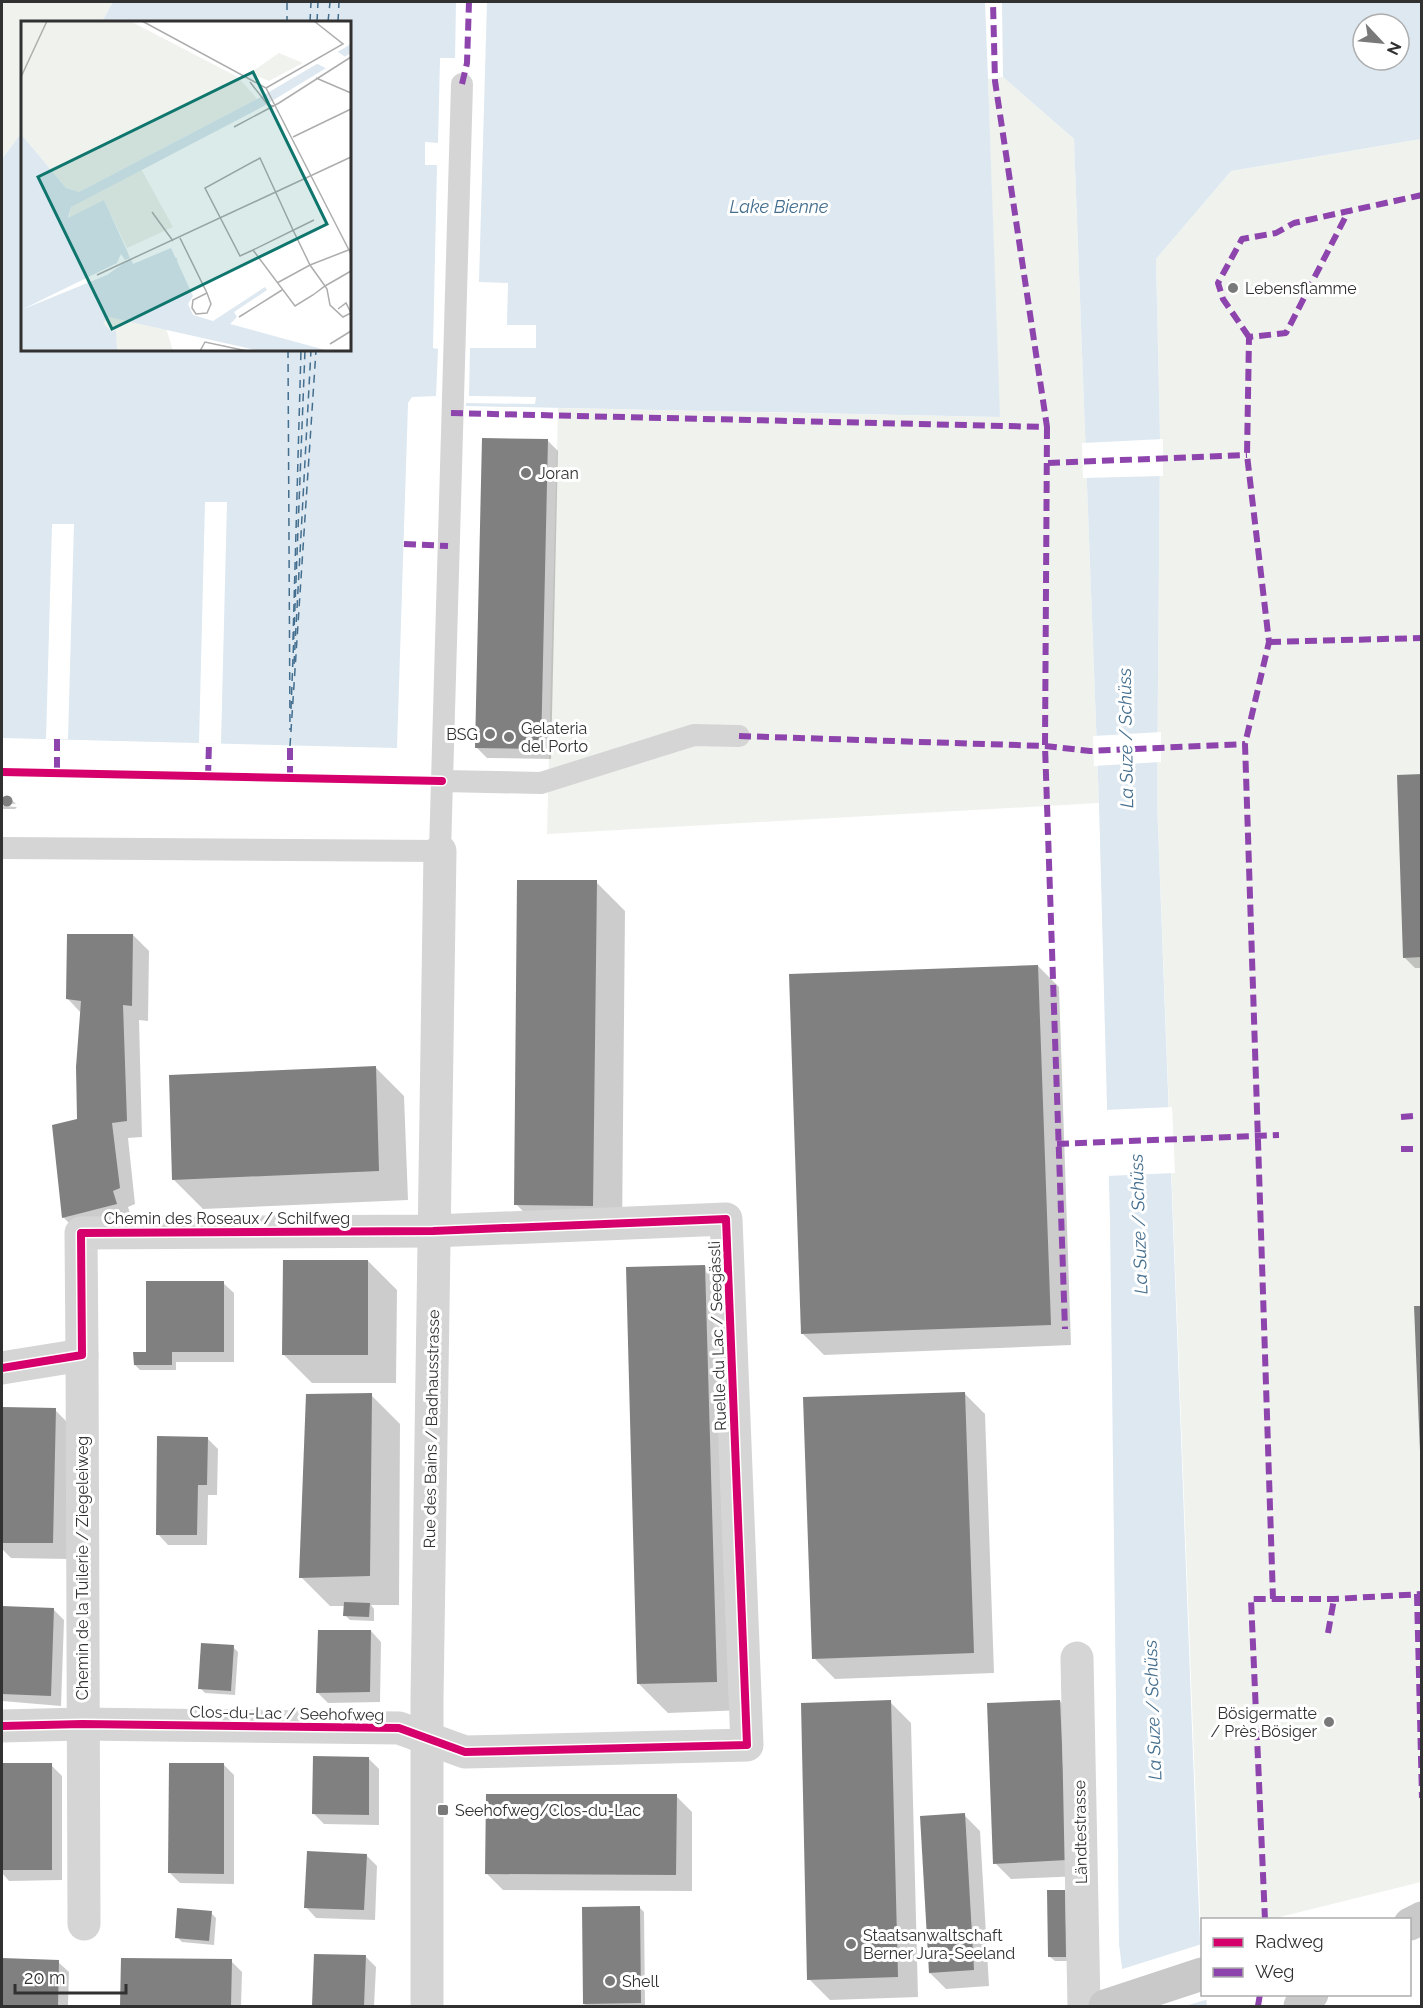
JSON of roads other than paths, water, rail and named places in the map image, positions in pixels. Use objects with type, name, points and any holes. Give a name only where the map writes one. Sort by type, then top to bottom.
[{"type":"main road","points":[[1111,2004],[1201,1975]]},
{"type":"main road","points":[[1300,2007],[1311,1996]]},
{"type":"street","name":"Rue des Bains / Badhausstrasse","points":[[427,2007],[429,1985],[427,1739],[440,851]]},
{"type":"street","name":"Ruelle du Lac / Seegässli","points":[[433,1231],[726,1219],[747,1745]]},
{"type":"street","name":"Chemin des Roseaux / Schilfweg","points":[[82,1355],[81,1233],[433,1231]]},
{"type":"street","points":[[2,1368],[82,1355]]},
{"type":"street","name":"Chemin de la Tuilerie / Ziegeleiweg","points":[[82,1355],[84,1924]]},
{"type":"street","name":"Ländtestrasse","points":[[1077,1658],[1084,2007]]},
{"type":"street","name":"Clos-du-Lac / Seehofweg","points":[[2,1726],[82,1724],[399,1728],[465,1752],[747,1745]]},
{"type":"lane","points":[[2,848],[440,851],[462,84]]},
{"type":"lane","points":[[442,781],[542,783],[694,735],[739,736]]},
{"type":"water","name":"Lake Bienne","points":[[113,2],[1421,2],[1421,139],[1231,171],[1156,259],[1160,439],[1157,801],[1201,1996],[1206,1996],[1207,2006],[1127,2006],[1119,1944],[1110,1220],[1099,803],[1074,139],[1003,77],[988,79],[1000,417],[466,406],[436,396],[412,397],[408,403],[397,748],[2,738],[2,159],[21,133],[21,351],[351,351],[351,21],[103,20]]},
{"type":"place","name":"Lebensflamme","points":[[1233,288]]},
{"type":"place","name":"Joran","points":[[526,473]]},
{"type":"place","name":"BSG","points":[[490,734]]},
{"type":"place","name":"Gelateria del Porto","points":[[509,737]]},
{"type":"place","name":"Bösigermatte / Près Bösiger","points":[[1329,1722]]},
{"type":"place","name":"Seehofweg/Clos-du-Lac","points":[[443,1810]]},
{"type":"place","name":"Staatsanwaltschaft Berner Jura-Seeland","points":[[851,1944]]},
{"type":"place","name":"Shell","points":[[610,1981]]},
{"type":"water label","name":"La Suze / Schüss","points":[[1126,738]]},
{"type":"water label","name":"La Suze / Schüss","points":[[1139,1224]]},
{"type":"water label","name":"La Suze / Schüss","points":[[1153,1710]]}]
